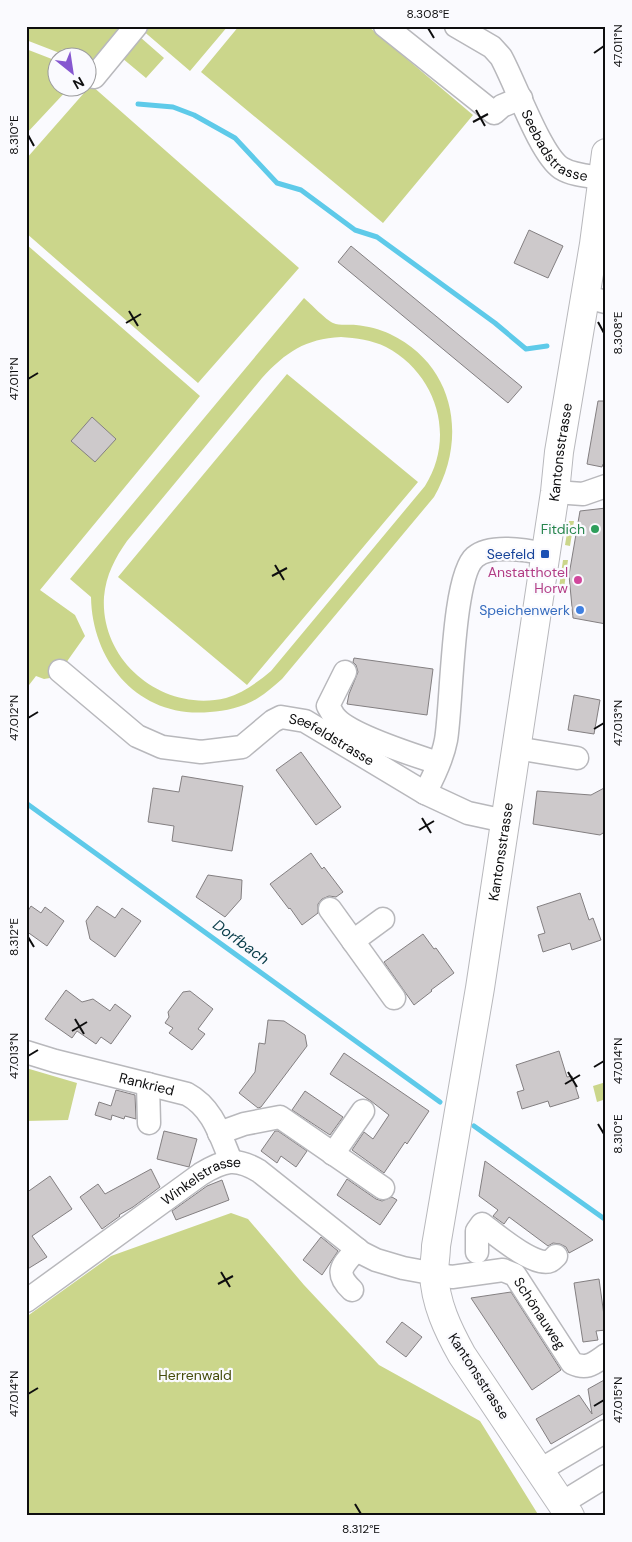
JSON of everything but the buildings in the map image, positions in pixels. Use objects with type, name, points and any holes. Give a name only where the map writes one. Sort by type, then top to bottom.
[{"type":"main road","name":"Kantonsstrasse","points":[[566,1509],[462,1355],[450,1334],[439,1306],[434,1274],[436,1246],[480,988],[555,492],[559,452],[596,300],[594,244],[604,165]]},
{"type":"street","points":[[98,72],[136,26]]},
{"type":"street","name":"Seebadstrasse","points":[[385,26],[494,112],[502,106],[521,98]]},
{"type":"street","name":"Seebadstrasse","points":[[456,26],[496,51],[507,68],[541,143],[560,168],[573,173],[604,165]]},
{"type":"street","points":[[555,492],[583,494],[606,486]]},
{"type":"street","points":[[425,793],[446,741],[461,594],[470,562],[482,553],[498,549],[545,554]]},
{"type":"street","name":"Seefeldstrasse","points":[[60,671],[137,736],[162,747],[201,752],[242,747],[273,721],[281,717],[294,718],[305,721],[425,793],[468,813],[505,821]]},
{"type":"street","points":[[345,672],[328,706],[334,718],[383,744],[438,763]]},
{"type":"street","points":[[516,748],[577,758]]},
{"type":"street","points":[[330,909],[394,998]]},
{"type":"street","points":[[353,941],[383,919]]},
{"type":"street","name":"Rankried","points":[[26,1052],[55,1061],[177,1090],[197,1099],[213,1118],[231,1161]]},
{"type":"street","points":[[148,1084],[149,1123]]},
{"type":"street","points":[[333,1154],[363,1111]]},
{"type":"street","points":[[219,1133],[244,1124],[280,1117],[383,1188]]},
{"type":"street","name":"Winkelstrasse","points":[[26,1301],[201,1174],[211,1168],[231,1161],[247,1164],[259,1172],[357,1249],[376,1260],[434,1274]]},
{"type":"street","points":[[477,1252],[477,1231],[482,1224],[514,1262],[551,1265]]},
{"type":"street","points":[[352,1290],[346,1284],[341,1271],[343,1264],[357,1249]]},
{"type":"street","name":"Schönauweg","points":[[434,1274],[452,1277],[503,1270],[514,1262]]},
{"type":"street","name":"Schönauweg","points":[[514,1262],[515,1275],[572,1363],[579,1367],[589,1366],[606,1355]]},
{"type":"street","points":[[540,1470],[606,1431]]},
{"type":"street","points":[[566,1509],[606,1476]]},
{"type":"green space","points":[[26,26],[127,26],[98,61],[98,48],[48,48],[26,40]]},
{"type":"green space","points":[[143,26],[228,26],[190,71],[141,29]]},
{"type":"green space","points":[[239,26],[368,26],[473,115],[383,223],[201,72]]},
{"type":"green space","points":[[140,37],[164,58],[146,78],[122,58]]},
{"type":"green space","points":[[26,49],[48,58],[48,98],[60,98],[26,134]]},
{"type":"green space","points":[[98,91],[299,268],[198,383],[26,233],[26,159],[80,98],[98,98]]},
{"type":"green space","points":[[26,244],[200,396],[40,590],[75,615],[85,636],[56,677],[44,679],[36,676],[26,689]]},
{"type":"green space","points":[[304,298],[333,323],[360,325],[378,329],[412,347],[429,364],[441,384],[449,405],[452,428],[451,451],[445,474],[434,497],[282,679],[253,701],[222,711],[185,712],[162,706],[142,696],[125,682],[111,664],[100,644],[94,621],[91,597],[70,579]],"holes":[[[341,337],[370,341],[386,347],[404,359],[418,373],[429,390],[436,408],[440,428],[439,447],[434,467],[425,486],[271,671],[261,679],[232,696],[203,701],[180,698],[159,690],[140,678],[124,661],[113,642],[106,621],[104,597],[109,574],[115,560],[127,541],[262,378],[279,361],[297,348],[307,344],[328,338]]]},
{"type":"green space","points":[[287,374],[418,482],[247,685],[118,577]]},
{"type":"green space","points":[[569,521],[574,521],[570,546],[565,545]]},
{"type":"green space","points":[[563,560],[568,560],[563,595],[558,594]]},
{"type":"green space","points":[[26,1068],[77,1083],[68,1120],[26,1121]]},
{"type":"green space","points":[[606,1082],[606,1099],[597,1102],[593,1086]]},
{"type":"green space","name":"Herrenwald","points":[[231,1213],[248,1219],[304,1285],[379,1365],[480,1421],[539,1516],[26,1516],[26,1317],[111,1256]]},
{"type":"waterway","points":[[138,104],[173,107],[194,115],[235,138],[277,183],[301,190],[355,230],[377,237],[495,323],[526,349],[547,346]]},
{"type":"waterway","name":"Dorfbach","points":[[26,803],[440,1102]]},
{"type":"waterway","name":"Dorfbach","points":[[474,1126],[606,1220]]},
{"type":"place","name":"Fitdich","points":[[595,529]]},
{"type":"place","name":"Seefeld","points":[[545,554]]},
{"type":"place","name":"Anstatthotel Horw","points":[[578,580]]},
{"type":"place","name":"Speichenwerk","points":[[580,610]]}]
